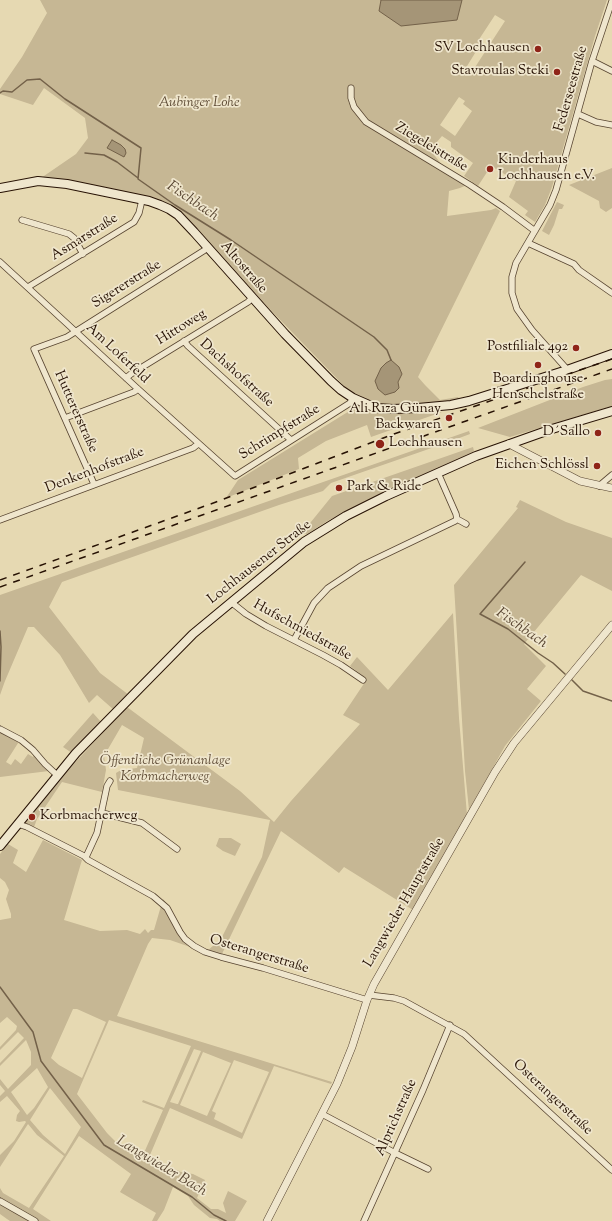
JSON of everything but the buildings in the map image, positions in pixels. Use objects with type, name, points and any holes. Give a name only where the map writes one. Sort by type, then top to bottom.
[{"type":"main road","name":"Altostraße","points":[[0,188],[38,181],[67,184],[160,205],[178,215],[252,298],[331,381],[353,398],[370,406],[406,409],[451,405],[504,391],[612,354]]},
{"type":"main road","name":"Lochhausener Straße","points":[[0,846],[57,776],[95,734],[193,634],[286,556],[315,534],[346,516],[386,496],[476,456],[526,437],[612,411]]},
{"type":"street","name":"Federseestraße","points":[[567,370],[532,330],[517,309],[512,299],[513,271],[550,205],[556,190],[592,61],[612,1]]},
{"type":"street","points":[[592,61],[612,71]]},
{"type":"street","name":"Ziegeleistraße","points":[[351,88],[351,98],[354,107],[366,122],[470,185],[535,231]]},
{"type":"street","points":[[578,114],[596,122],[612,126]]},
{"type":"street","name":"Asmarstraße","points":[[28,287],[134,222],[139,213],[142,200]]},
{"type":"street","points":[[22,220],[69,234],[74,238],[83,254]]},
{"type":"street","points":[[528,243],[574,264],[579,270],[612,292]]},
{"type":"street","name":"Sigererstraße","points":[[34,349],[67,337],[76,332],[208,248]]},
{"type":"street","name":"Am Loferfeld","points":[[0,262],[219,462]]},
{"type":"street","name":"Hittoweg","points":[[126,378],[184,340],[248,302],[252,298]]},
{"type":"street","name":"Dachshofstraße","points":[[184,340],[188,346],[291,440]]},
{"type":"street","name":"Huttererstraße","points":[[34,349],[94,484]]},
{"type":"street","points":[[65,418],[134,392],[138,389]]},
{"type":"street","name":"Schrimpfstraße","points":[[219,462],[235,476],[350,403],[353,398]]},
{"type":"street","points":[[525,452],[523,444],[526,437]]},
{"type":"street","name":"Denkenhofstraße","points":[[0,520],[193,448],[198,444]]},
{"type":"street","points":[[509,444],[575,478],[599,486],[612,488]]},
{"type":"street","points":[[438,473],[457,519],[466,524]]},
{"type":"street","points":[[599,486],[612,475]]},
{"type":"street","points":[[294,640],[314,603],[328,588],[361,566],[450,524],[457,519]]},
{"type":"street","name":"Hufschmiedstraße","points":[[231,602],[246,614],[266,626],[341,665],[363,680]]},
{"type":"street","name":"Langwieder Hauptstraße","points":[[267,1221],[337,1084],[352,1047],[368,997],[505,756],[514,742],[612,625]]},
{"type":"street","points":[[0,729],[21,740],[33,750],[57,776]]},
{"type":"street","points":[[86,857],[97,833],[107,786],[110,781]]},
{"type":"street","points":[[102,813],[142,823],[177,849]]},
{"type":"street","name":"Osterangerstraße","points":[[18,824],[27,827],[86,857],[88,860],[161,901],[167,908],[185,939],[205,952],[368,997],[394,998],[404,1001],[450,1025],[469,1037],[612,1170]]},
{"type":"street","name":"Alprichstraße","points":[[364,1221],[423,1091],[450,1025]]},
{"type":"street","points":[[322,1114],[395,1153],[428,1168]]},
{"type":"street","points":[[0,1201],[35,1221]]},
{"type":"green space","name":"Aubinger Lohe","points":[[40,0],[381,0],[379,11],[457,20],[462,0],[607,0],[595,36],[552,187],[545,205],[535,222],[525,215],[528,211],[509,197],[516,181],[491,166],[478,186],[464,176],[473,163],[451,147],[451,142],[442,136],[430,150],[443,166],[467,185],[449,191],[447,216],[496,208],[500,211],[418,377],[440,400],[458,397],[461,401],[411,406],[378,405],[351,393],[228,266],[182,212],[162,202],[41,178],[76,154],[88,138],[85,118],[44,88],[33,105],[0,94],[0,89],[22,57],[47,13]],"holes":[[[495,15],[505,21],[470,75],[464,71],[480,45],[478,41]],[[459,97],[465,101],[463,104],[472,111],[455,136],[440,125]]]},
{"type":"green space","points":[[612,168],[612,208],[606,212],[600,208],[599,201],[569,185]]},
{"type":"green space","points":[[557,202],[564,205],[562,209],[559,209],[549,235],[542,231]]},
{"type":"green space","points":[[612,379],[612,406],[510,437],[478,428],[583,387]]},
{"type":"green space","points":[[359,405],[376,410],[399,413],[442,412],[371,437],[367,425],[326,441],[298,458],[299,469],[226,498],[238,480]]},
{"type":"green space","points":[[469,431],[470,434],[331,483],[323,491],[279,505],[62,582],[49,607],[100,673],[129,695],[114,710],[97,695],[89,703],[60,655],[34,627],[28,627],[0,695],[0,595]]},
{"type":"green space","points":[[473,447],[473,453],[329,520],[307,534],[302,533],[332,496]]},
{"type":"green space","points":[[520,500],[566,522],[612,538],[612,591],[581,575],[524,644],[546,666],[527,689],[541,701],[505,746],[469,810],[465,771],[454,585],[518,508],[516,507]]},
{"type":"green space","name":"Öffentliche Grünanlage Korbmacherweg","points":[[453,613],[459,718],[467,815],[413,910],[344,867],[339,873],[281,831],[221,956],[170,940],[152,938],[117,1016],[332,1082],[331,1084],[274,1066],[242,1139],[170,1108],[147,1162],[167,1165],[181,1172],[193,1174],[205,1180],[197,1198],[211,1209],[218,1209],[226,1213],[223,1203],[228,1191],[247,1201],[235,1221],[220,1221],[210,1218],[194,1205],[188,1196],[173,1187],[164,1210],[157,1221],[152,1221],[156,1213],[120,1192],[131,1174],[79,1136],[33,1209],[51,1221],[10,1221],[0,1214],[0,1188],[3,1193],[29,1208],[64,1156],[37,1135],[28,1124],[0,1167],[0,1155],[14,1141],[26,1122],[16,1121],[17,1115],[20,1111],[7,1096],[0,1102],[0,1096],[5,1091],[0,1085],[0,1079],[8,1089],[31,1065],[31,1052],[26,1040],[0,1066],[0,1063],[24,1038],[18,1032],[0,1050],[0,1047],[16,1030],[17,1026],[7,1017],[0,1023],[0,920],[11,918],[11,914],[6,899],[9,890],[5,882],[0,878],[0,854],[8,844],[18,850],[13,863],[26,872],[43,840],[82,860],[64,920],[100,931],[127,930],[140,934],[145,929],[148,933],[151,930],[154,930],[163,899],[169,906],[186,938],[207,951],[221,939],[262,857],[270,820],[118,790],[116,773],[121,770],[137,768],[144,738],[122,725],[104,756],[106,770],[102,792],[62,782],[37,819],[33,830],[23,825],[69,769],[127,707],[240,791],[274,822],[360,724],[343,715],[367,679],[350,666],[357,657],[388,690]],"holes":[[[73,1009],[77,1009],[106,1022],[82,1078],[59,1065],[51,1058]],[[109,1020],[191,1046],[164,1108],[143,1100],[142,1102],[163,1110],[143,1155],[118,1144],[107,1133],[77,1094]],[[194,1049],[201,1051],[178,1104],[170,1102]],[[203,1052],[231,1063],[207,1116],[180,1105]],[[234,1060],[269,1072],[242,1133],[214,1119],[216,1113],[212,1111]],[[37,1068],[48,1087],[34,1108],[27,1115],[11,1092]],[[50,1088],[81,1127],[65,1154],[43,1135],[30,1120]]]},
{"type":"green space","points":[[93,713],[102,723],[72,753],[63,747]]},
{"type":"green space","points":[[0,730],[20,740],[6,762],[11,765],[15,759],[21,764],[28,754],[33,757],[35,753],[49,771],[0,777]]},
{"type":"green space","points":[[219,838],[231,838],[241,844],[235,856],[216,846]]},
{"type":"shaded area","points":[[381,0],[462,0],[457,20],[401,26],[379,11]]},
{"type":"shaded area","points":[[112,140],[125,149],[126,153],[124,157],[107,148]]},
{"type":"shaded area","points":[[391,360],[399,367],[402,374],[398,382],[399,388],[395,392],[385,395],[378,389],[375,381],[381,368]]},
{"type":"waterway","name":"Fischbach","points":[[0,93],[3,91],[12,92],[27,80],[40,79],[65,99],[141,148],[138,179],[374,337],[387,350],[391,360]]},
{"type":"waterway","points":[[85,153],[104,155],[117,162],[138,178]]},
{"type":"waterway","name":"Fischbach","points":[[525,562],[480,614],[508,629],[565,674]]},
{"type":"waterway","points":[[0,631],[0,681]]},
{"type":"waterway","points":[[572,680],[583,691],[612,701]]},
{"type":"waterway","name":"Langwieder Bach","points":[[0,987],[33,1032],[41,1061],[104,1145],[192,1197],[214,1215],[226,1221]]},
{"type":"railway","points":[[0,580],[216,502],[394,434],[612,359]]},
{"type":"railway","points":[[0,587],[612,369]]},
{"type":"place","name":"SV Lochhausen","points":[[538,49]]},
{"type":"place","name":"Stavroulas Steki","points":[[557,72]]},
{"type":"place","name":"Kinderhaus Lochhausen e.V.","points":[[490,169]]},
{"type":"place","name":"Postfiliale 492","points":[[576,348]]},
{"type":"place","name":"Boardinghouse Henschelstraße","points":[[538,365]]},
{"type":"place","name":"Ali Rıza Günay Backwaren","points":[[449,418]]},
{"type":"place","name":"D´Sallo","points":[[598,433]]},
{"type":"place","name":"Lochhausen","points":[[380,444]]},
{"type":"place","name":"Eichen Schlössl","points":[[597,466]]},
{"type":"place","name":"Park & Ride","points":[[339,488]]},
{"type":"place","name":"Korbmacherweg","points":[[32,817]]}]
